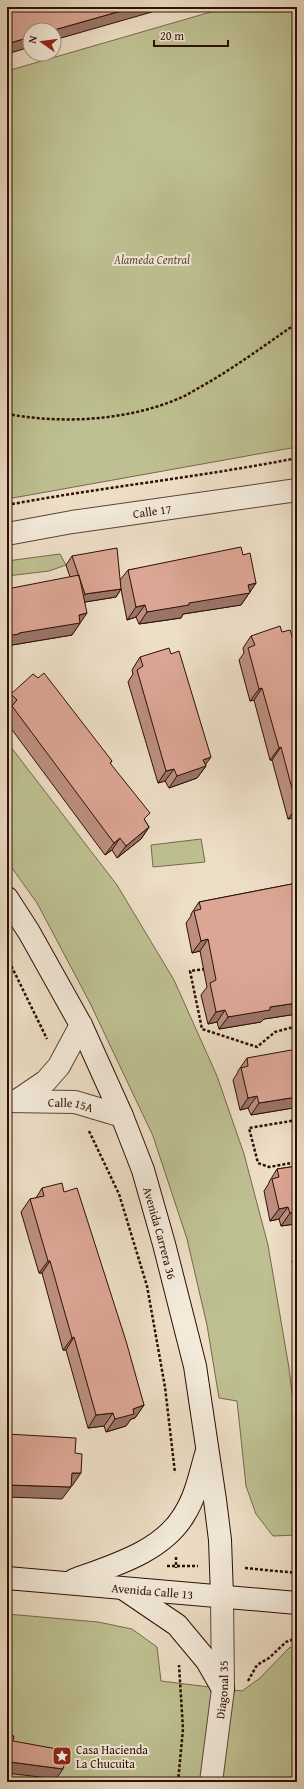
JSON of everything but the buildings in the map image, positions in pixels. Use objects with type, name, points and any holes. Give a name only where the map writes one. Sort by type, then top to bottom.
[{"type":"main road","name":"Calle 17","points":[[7,534],[72,522],[297,490]]},
{"type":"main road","name":"Avenida Carrera 36","points":[[7,898],[30,932],[81,1025],[122,1116],[143,1170],[164,1244],[195,1366],[208,1448],[220,1540],[222,1596]]},
{"type":"main road","name":"Calle 15A","points":[[12,1101],[46,1081],[59,1066],[81,1025]]},
{"type":"main road","name":"Calle 15A","points":[[12,1101],[75,1102],[122,1116]]},
{"type":"main road","points":[[66,1583],[115,1565],[149,1549],[167,1535],[184,1515],[195,1492],[208,1448]]},
{"type":"main road","name":"Avenida Calle 13","points":[[7,1578],[297,1603]]},
{"type":"main road","points":[[122,1587],[177,1625],[207,1661],[223,1689]]},
{"type":"main road","name":"Diagonal 35","points":[[211,1782],[223,1689],[222,1596]]},
{"type":"path","points":[[7,414],[27,417],[98,419],[141,411],[180,398],[237,366],[297,323]]},
{"type":"path","points":[[7,505],[77,492],[264,465],[297,458]]},
{"type":"path","points":[[7,957],[59,1066]]},
{"type":"path","points":[[206,969],[190,971],[202,1029],[257,1047],[275,1032],[297,1026]]},
{"type":"path","points":[[75,1102],[119,1194],[147,1286],[165,1387],[175,1478]]},
{"type":"path","points":[[297,1120],[249,1128],[258,1163],[269,1167],[297,1162]]},
{"type":"path","points":[[175,1526],[176,1593]]},
{"type":"path","points":[[246,1684],[257,1665],[269,1658],[286,1642],[297,1638]]},
{"type":"path","points":[[178,1782],[183,1729],[179,1664]]},
{"type":"green space","name":"Alameda Central","points":[[228,7],[297,7],[297,447],[7,499],[7,71],[38,62],[62,62],[62,55]]},
{"type":"green space","points":[[60,554],[66,565],[49,571],[7,576],[7,561]]},
{"type":"green space","points":[[7,742],[117,885],[174,980],[217,1076],[244,1154],[268,1245],[289,1368],[297,1434],[297,1535],[273,1536],[256,1514],[246,1486],[237,1401],[219,1398],[207,1325],[187,1239],[153,1136],[90,1003],[37,903],[7,861]]},
{"type":"green space","points":[[201,839],[205,862],[153,867],[151,845]]},
{"type":"green space","points":[[7,1614],[98,1622],[132,1629],[157,1647],[161,1681],[242,1691],[260,1678],[289,1648],[297,1645],[297,1782],[7,1782]]},
{"type":"place","name":"Casa Hacienda La Chucuita","points":[[62,1756]]}]
